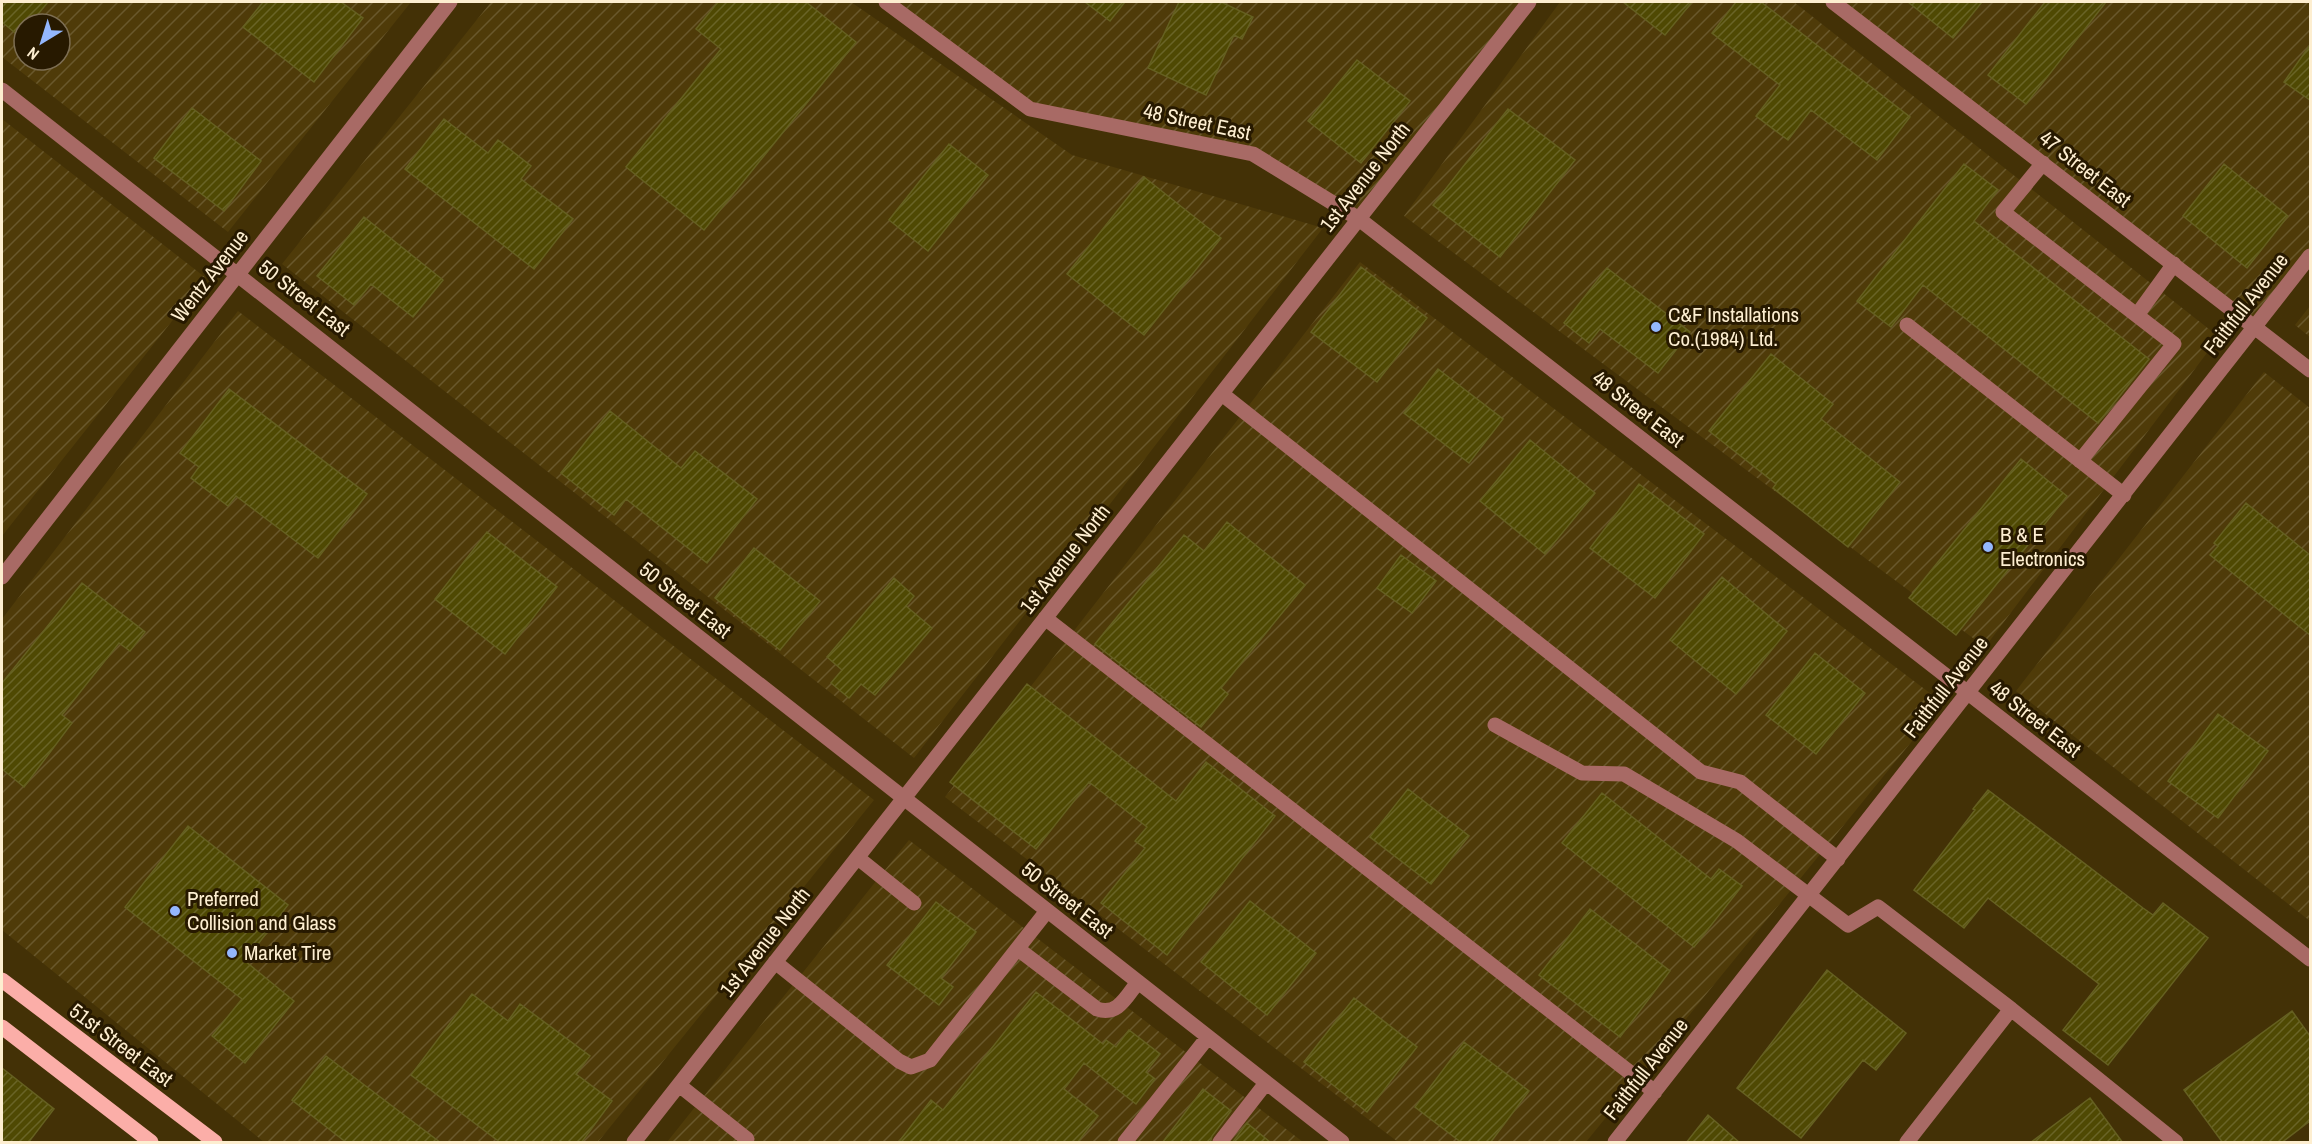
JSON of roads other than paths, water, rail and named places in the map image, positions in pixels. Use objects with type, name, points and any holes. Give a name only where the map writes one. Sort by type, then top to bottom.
[{"type":"main road","name":"51st Street East","points":[[2,980],[215,1143]]},
{"type":"main road","points":[[2,1027],[151,1143]]},
{"type":"street","name":"Wentz Avenue","points":[[2,577],[450,2]]},
{"type":"street","name":"48 Street East","points":[[886,2],[1030,109],[1253,154],[1359,219],[2310,959]]},
{"type":"street","name":"1st Avenue North","points":[[634,1143],[1529,2]]},
{"type":"street","name":"47 Street East","points":[[1833,2],[2310,370]]},
{"type":"street","name":"50 Street East","points":[[2,90],[1340,1142]]},
{"type":"street","points":[[2043,163],[2003,212],[2174,344],[2080,461]]},
{"type":"street","name":"Faithfull Avenue","points":[[1615,1143],[2310,256]]},
{"type":"street","points":[[2136,315],[2174,264]]},
{"type":"street","points":[[1907,325],[2124,495]]},
{"type":"street","points":[[1222,394],[1701,772],[1740,782],[1838,859]]},
{"type":"street","points":[[1045,618],[1654,1092]]},
{"type":"street","points":[[1495,724],[1582,773],[1624,774],[1737,841],[1808,897],[1848,925],[1878,907],[2011,1009],[2176,1143]]},
{"type":"street","points":[[858,858],[914,903]]},
{"type":"street","points":[[776,963],[899,1061],[911,1067],[930,1060],[1047,911]]},
{"type":"street","points":[[1018,949],[1097,1010],[1112,1012],[1138,982]]},
{"type":"street","points":[[1907,1143],[2011,1009]]},
{"type":"street","points":[[1125,1143],[1208,1037]]},
{"type":"street","points":[[1220,1143],[1266,1083]]},
{"type":"street","points":[[679,1085],[747,1139]]},
{"type":"place","name":"C&F Installations Co.(1984) Ltd.","points":[[1656,327]]},
{"type":"place","name":"B & E Electronics","points":[[1988,547]]},
{"type":"place","name":"Preferred Collision and Glass","points":[[175,911]]},
{"type":"place","name":"Market Tire","points":[[232,953]]}]
